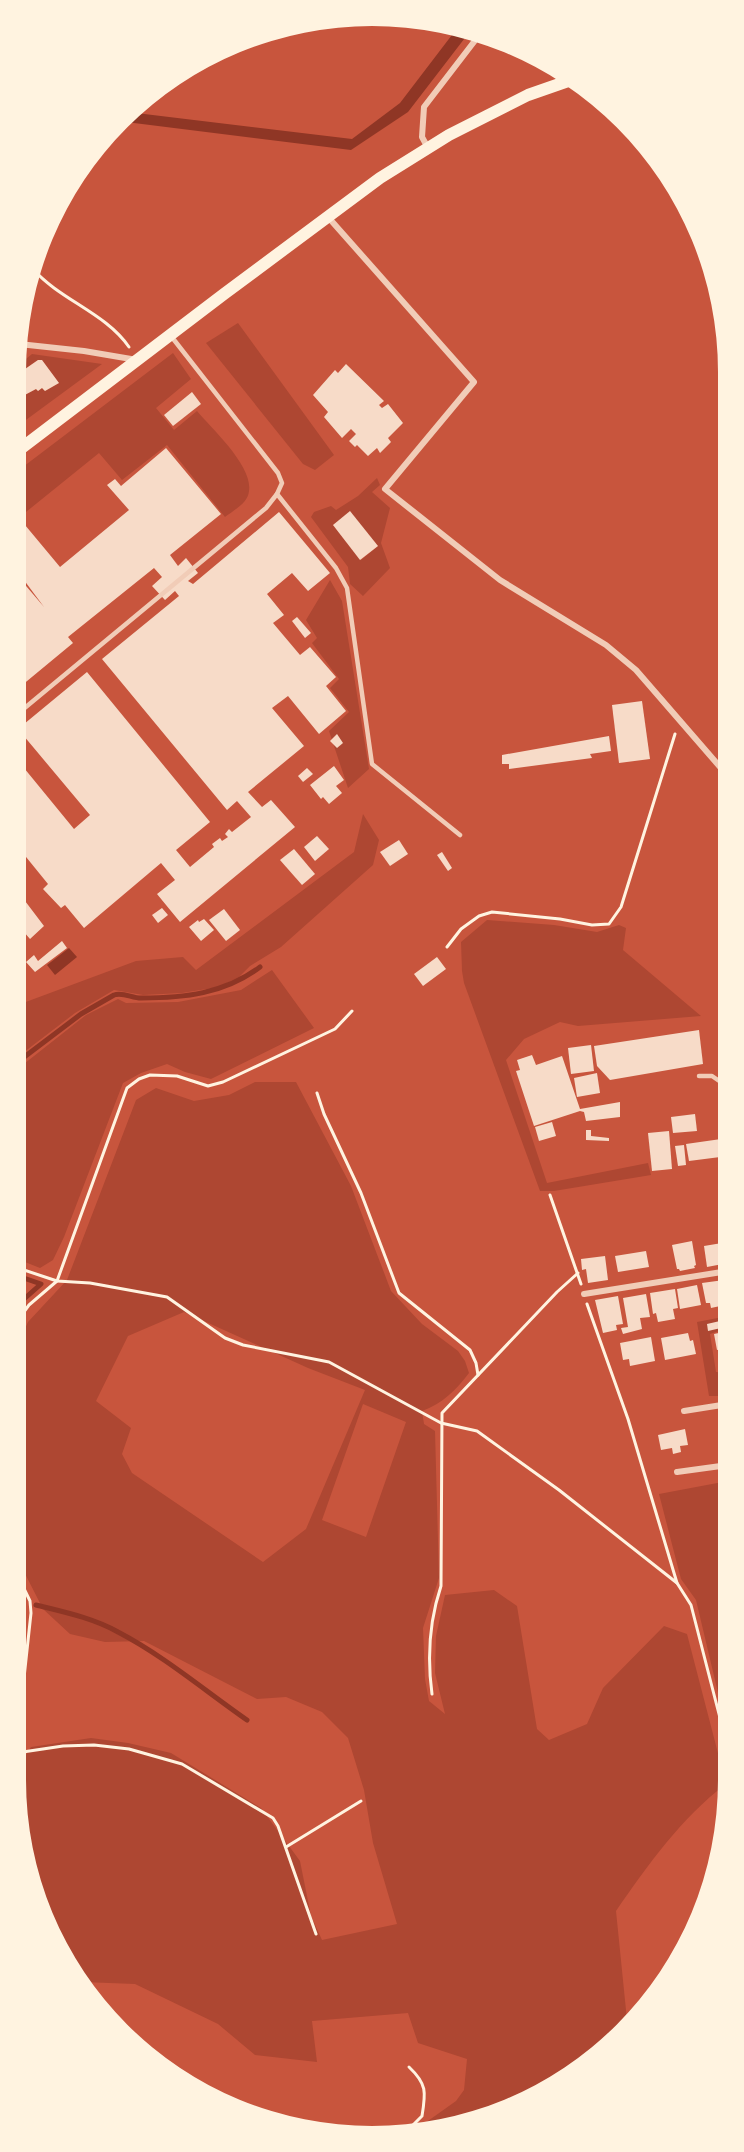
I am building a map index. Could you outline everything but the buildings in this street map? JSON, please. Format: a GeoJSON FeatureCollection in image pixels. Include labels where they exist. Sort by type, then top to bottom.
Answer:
{"type":"FeatureCollection","features":[{"type":"Feature","properties":{"kind":"main road"},"geometry":{"type":"LineString","coordinates":[[26,445],[380,178],[449,135],[528,95],[563,83]]}},
{"type":"Feature","properties":{"kind":"street"},"geometry":{"type":"LineString","coordinates":[[428,148],[422,137],[424,107],[475,41]]}},
{"type":"Feature","properties":{"kind":"street"},"geometry":{"type":"LineString","coordinates":[[328,217],[474,382],[385,489],[500,580],[606,645],[636,670],[718,765]]}},
{"type":"Feature","properties":{"kind":"street"},"geometry":{"type":"LineString","coordinates":[[26,345],[84,351],[139,361]]}},
{"type":"Feature","properties":{"kind":"street"},"geometry":{"type":"LineString","coordinates":[[584,1294],[718,1273]]}},
{"type":"Feature","properties":{"kind":"street"},"geometry":{"type":"LineString","coordinates":[[684,1410],[718,1405]]}},
{"type":"Feature","properties":{"kind":"street"},"geometry":{"type":"LineString","coordinates":[[677,1472],[718,1466]]}},
{"type":"Feature","properties":{"kind":"lane"},"geometry":{"type":"LineString","coordinates":[[26,707],[266,508],[282,483],[278,472],[171,336]]}},
{"type":"Feature","properties":{"kind":"lane"},"geometry":{"type":"LineString","coordinates":[[277,494],[336,568],[347,588],[372,764],[460,836]]}},
{"type":"Feature","properties":{"kind":"lane"},"geometry":{"type":"LineString","coordinates":[[699,1076],[711,1076],[718,1081]]}},
{"type":"Feature","properties":{"kind":"path"},"geometry":{"type":"LineString","coordinates":[[39,276],[120,333],[139,361]]}},
{"type":"Feature","properties":{"kind":"path"},"geometry":{"type":"LineString","coordinates":[[447,947],[461,929],[479,916],[492,912],[560,919],[592,925],[609,924],[621,907],[679,721]]}},
{"type":"Feature","properties":{"kind":"path"},"geometry":{"type":"LineString","coordinates":[[26,1309],[57,1281],[127,1088],[139,1079],[150,1075],[177,1076],[208,1086],[223,1082],[335,1029],[352,1011]]}},
{"type":"Feature","properties":{"kind":"path"},"geometry":{"type":"LineString","coordinates":[[317,1093],[361,1193],[399,1293],[470,1350],[478,1375]]}},
{"type":"Feature","properties":{"kind":"path"},"geometry":{"type":"LineString","coordinates":[[550,1195],[628,1419],[677,1583],[691,1605],[718,1710]]}},
{"type":"Feature","properties":{"kind":"path"},"geometry":{"type":"LineString","coordinates":[[26,1271],[57,1281],[90,1283],[167,1297],[225,1338],[243,1345],[329,1362],[441,1424],[477,1431],[559,1490],[677,1583]]}},
{"type":"Feature","properties":{"kind":"path"},"geometry":{"type":"LineString","coordinates":[[432,1694],[429,1668],[430,1627],[441,1586],[442,1413],[557,1292],[579,1273]]}},
{"type":"Feature","properties":{"kind":"path"},"geometry":{"type":"LineString","coordinates":[[26,1593],[30,1601],[31,1613],[26,1660]]}},
{"type":"Feature","properties":{"kind":"path"},"geometry":{"type":"LineString","coordinates":[[26,1752],[94,1744],[129,1749],[182,1764],[273,1818],[286,1847],[316,1934]]}},
{"type":"Feature","properties":{"kind":"path"},"geometry":{"type":"LineString","coordinates":[[286,1847],[361,1800]]}},
{"type":"Feature","properties":{"kind":"path"},"geometry":{"type":"LineString","coordinates":[[409,2067],[422,2079],[424,2088],[422,2116],[413,2124]]}},
{"type":"Feature","properties":{"kind":"shaded area"},"geometry":{"type":"Polygon","coordinates":[[[452,35],[465,38],[408,112],[351,150],[132,123],[141,114],[352,139],[400,103],[452,35]]]}},
{"type":"Feature","properties":{"kind":"shaded area"},"geometry":{"type":"Polygon","coordinates":[[[238,323],[334,455],[315,470],[303,464],[206,343],[238,323]]]}},
{"type":"Feature","properties":{"kind":"shaded area"},"geometry":{"type":"Polygon","coordinates":[[[173,353],[191,379],[156,408],[174,430],[197,411],[238,459],[249,481],[249,491],[243,503],[225,517],[167,445],[122,480],[99,453],[26,512],[26,465],[173,353]]]}},
{"type":"Feature","properties":{"kind":"shaded area"},"geometry":{"type":"Polygon","coordinates":[[[32,354],[102,364],[26,420],[26,394],[36,389],[38,391],[42,388],[45,391],[59,383],[42,360],[38,360],[26,368],[26,359],[32,354]]]}},
{"type":"Feature","properties":{"kind":"shaded area"},"geometry":{"type":"Polygon","coordinates":[[[377,478],[380,485],[372,492],[390,508],[381,543],[390,568],[363,596],[350,584],[348,567],[311,517],[314,512],[331,506],[336,510],[358,496],[377,478]],[[350,512],[333,525],[361,560],[378,546],[350,512]]]}},
{"type":"Feature","properties":{"kind":"shaded area"},"geometry":{"type":"Polygon","coordinates":[[[330,580],[342,601],[369,769],[348,788],[329,731],[349,712],[330,688],[339,679],[312,643],[317,638],[306,620],[330,580]]]}},
{"type":"Feature","properties":{"kind":"shaded area"},"geometry":{"type":"Polygon","coordinates":[[[363,814],[379,840],[373,865],[281,947],[250,966],[239,977],[219,987],[182,993],[143,995],[114,990],[75,1013],[26,1051],[26,1002],[136,961],[183,957],[196,970],[354,852],[363,814]]]}},
{"type":"Feature","properties":{"kind":"shaded area"},"geometry":{"type":"Polygon","coordinates":[[[487,920],[554,925],[597,932],[619,925],[626,928],[623,950],[701,1016],[578,1026],[560,1022],[524,1039],[506,1060],[547,1183],[648,1163],[651,1175],[554,1191],[540,1191],[464,983],[461,942],[487,920]]]}},
{"type":"Feature","properties":{"kind":"shaded area"},"geometry":{"type":"Polygon","coordinates":[[[69,948],[77,957],[55,975],[47,965],[69,948]]]}},
{"type":"Feature","properties":{"kind":"shaded area"},"geometry":{"type":"Polygon","coordinates":[[[272,970],[314,1028],[211,1079],[167,1064],[141,1073],[123,1083],[53,1260],[40,1268],[26,1262],[26,1062],[86,1015],[118,999],[126,1003],[178,1002],[241,990],[272,970]]]}},
{"type":"Feature","properties":{"kind":"shaded area"},"geometry":{"type":"Polygon","coordinates":[[[255,1082],[296,1082],[351,1186],[391,1291],[422,1324],[458,1351],[465,1361],[469,1373],[459,1385],[448,1396],[422,1411],[424,1424],[435,1431],[439,1578],[423,1628],[425,1679],[429,1701],[445,1714],[435,1673],[436,1636],[445,1595],[494,1590],[517,1606],[537,1729],[549,1740],[587,1724],[603,1688],[664,1626],[687,1634],[718,1753],[718,1790],[680,1827],[616,1911],[626,2015],[600,2041],[565,2068],[525,2091],[462,2115],[426,2122],[456,2101],[464,2090],[467,2059],[418,2043],[408,2013],[312,2021],[317,2062],[255,2055],[218,2024],[135,1984],[91,1982],[61,1933],[37,1870],[26,1803],[26,1755],[31,1747],[91,1738],[128,1743],[171,1753],[261,1808],[300,1861],[311,1916],[322,1940],[397,1924],[373,1843],[364,1790],[348,1738],[322,1712],[286,1697],[257,1699],[144,1641],[105,1642],[70,1634],[43,1609],[26,1576],[26,1326],[67,1280],[136,1100],[156,1088],[194,1101],[229,1095],[255,1082]],[[184,1312],[128,1336],[96,1401],[131,1428],[122,1454],[132,1473],[263,1562],[306,1529],[365,1390],[308,1368],[184,1312]],[[363,1404],[322,1520],[366,1537],[406,1422],[363,1404]]]}},
{"type":"Feature","properties":{"kind":"shaded area"},"geometry":{"type":"Polygon","coordinates":[[[718,1318],[718,1331],[710,1334],[716,1372],[718,1372],[718,1396],[709,1396],[697,1322],[718,1318]]]}},
{"type":"Feature","properties":{"kind":"shaded area"},"geometry":{"type":"Polygon","coordinates":[[[718,1483],[718,1693],[696,1600],[681,1579],[659,1494],[718,1483]]]}},
{"type":"Feature","properties":{"kind":"waterway"},"geometry":{"type":"LineString","coordinates":[[26,1056],[81,1014],[114,995],[157,998],[203,993],[232,983],[260,967]]}},
{"type":"Feature","properties":{"kind":"waterway"},"geometry":{"type":"LineString","coordinates":[[26,1279],[41,1284],[26,1297]]}},
{"type":"Feature","properties":{"kind":"waterway"},"geometry":{"type":"LineString","coordinates":[[36,1605],[88,1619],[135,1641],[168,1662],[247,1720]]}}]}
